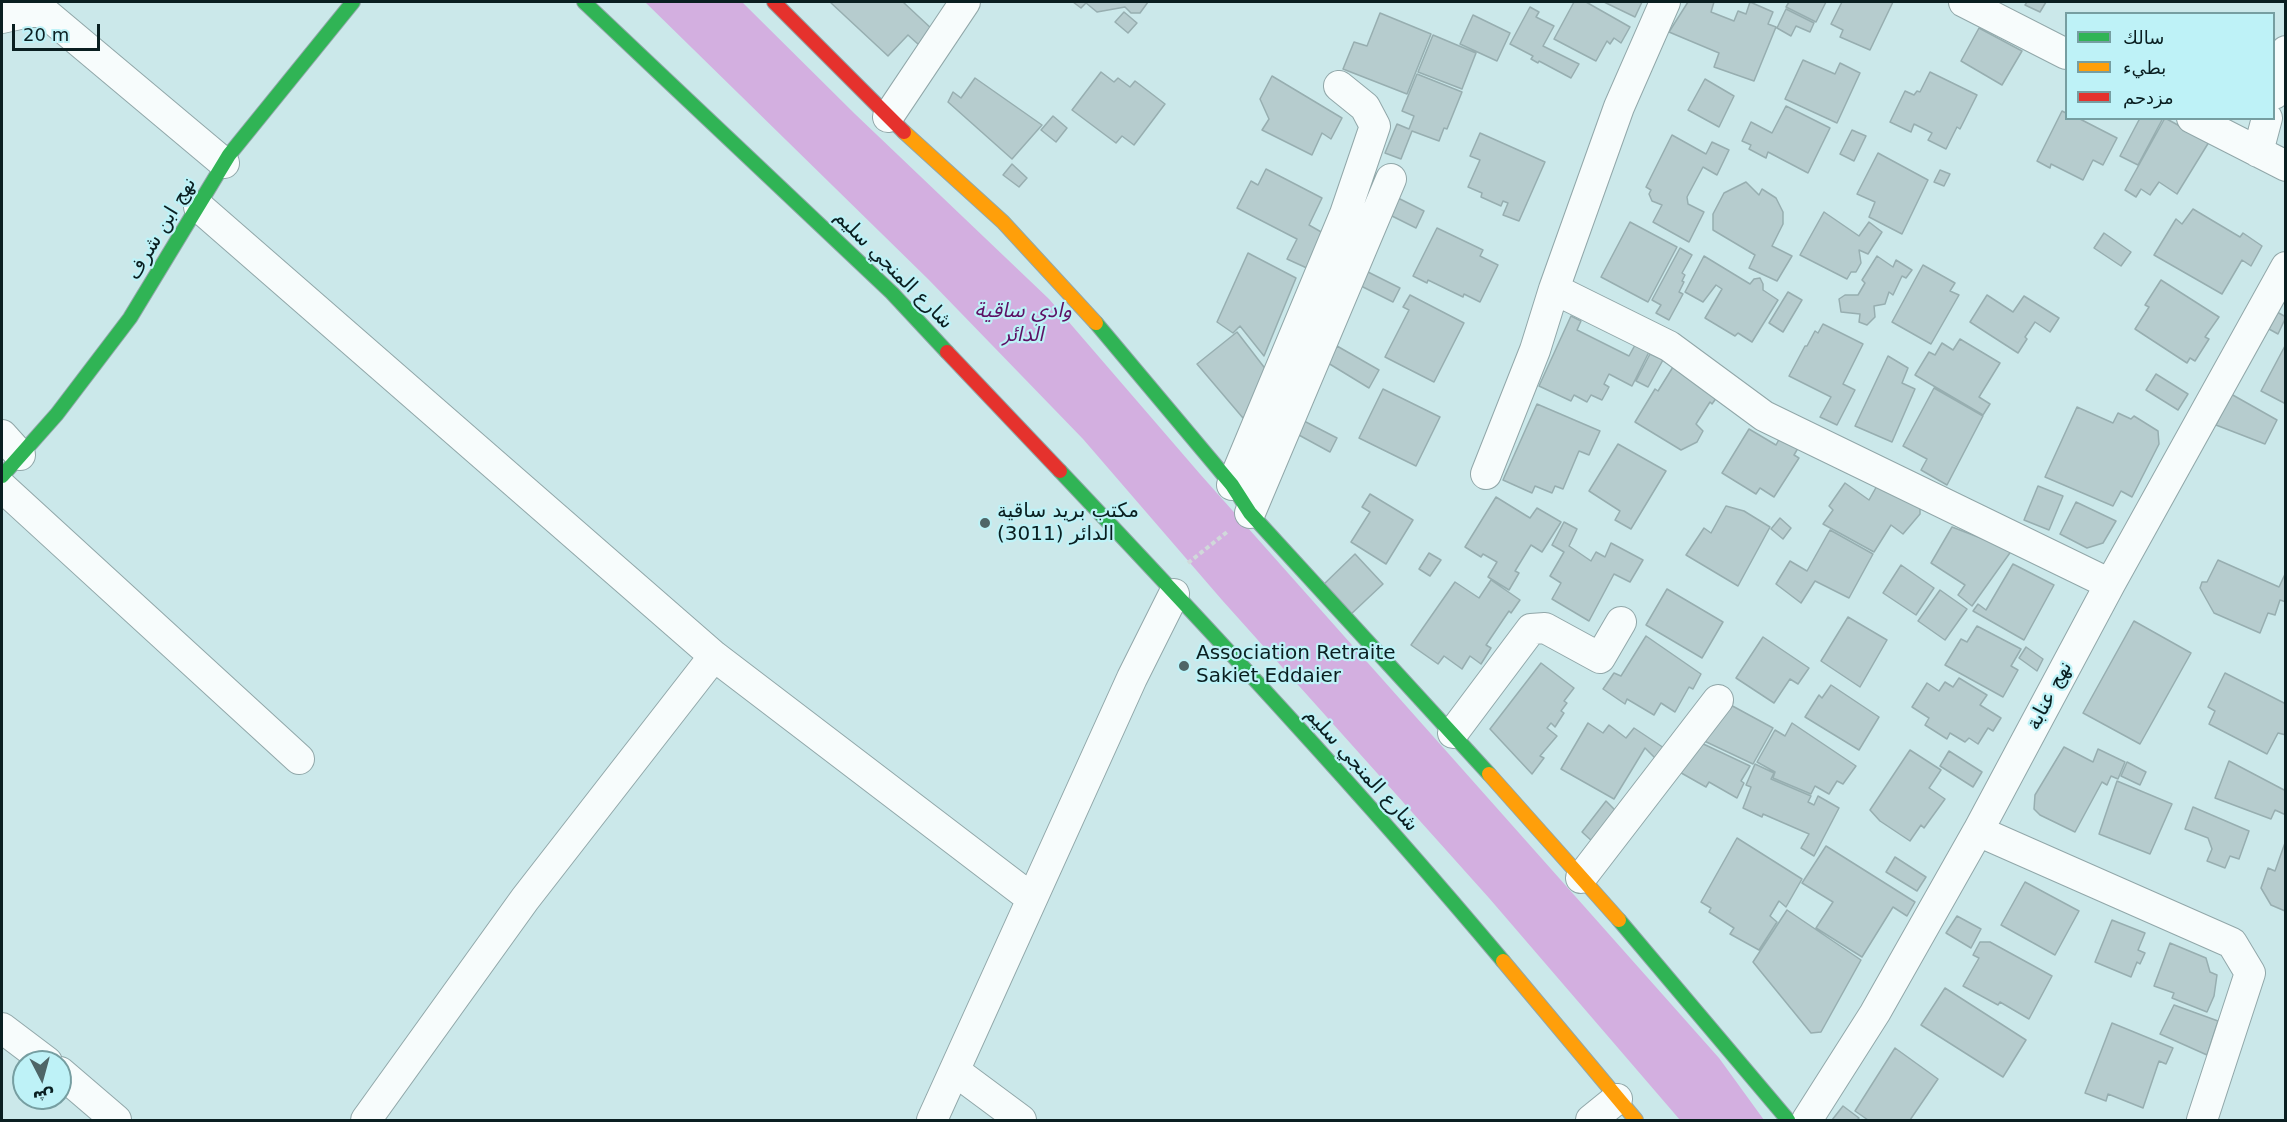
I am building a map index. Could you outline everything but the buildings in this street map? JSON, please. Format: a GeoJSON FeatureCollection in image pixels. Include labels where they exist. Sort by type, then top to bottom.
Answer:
{"type":"FeatureCollection","features":[{"type":"Feature","properties":{"kind":"main road","name":"نهج ابن شرف"},"geometry":{"type":"LineString","coordinates":[[8,455],[57,414],[130,318],[200,207],[224,162],[353,2]]}},
{"type":"Feature","properties":{"kind":"main road","name":"شارع المنجي سليم"},"geometry":{"type":"LineString","coordinates":[[584,2],[892,293],[1174,594],[1435,880],[1627,1110]]}},
{"type":"Feature","properties":{"kind":"main road"},"geometry":{"type":"LineString","coordinates":[[774,2],[888,117],[1003,222],[1076,299],[1232,485],[1242,520],[1453,733],[1719,1035],[1788,1120]]}},
{"type":"Feature","properties":{"kind":"street"},"geometry":{"type":"LineString","coordinates":[[888,117],[965,2]]}},
{"type":"Feature","properties":{"kind":"street"},"geometry":{"type":"LineString","coordinates":[[1486,474],[1535,350],[1554,289],[1619,107],[1665,2]]}},
{"type":"Feature","properties":{"kind":"street"},"geometry":{"type":"LineString","coordinates":[[1972,4],[2065,53]]}},
{"type":"Feature","properties":{"kind":"street"},"geometry":{"type":"LineString","coordinates":[[2,18],[29,12],[44,12],[224,162]]}},
{"type":"Feature","properties":{"kind":"street"},"geometry":{"type":"LineString","coordinates":[[2275,90],[2286,51]]}},
{"type":"Feature","properties":{"kind":"street"},"geometry":{"type":"LineString","coordinates":[[1232,485],[1345,214],[1375,126],[1365,107],[1339,86]]}},
{"type":"Feature","properties":{"kind":"street"},"geometry":{"type":"LineString","coordinates":[[2196,120],[2286,166]]}},
{"type":"Feature","properties":{"kind":"street"},"geometry":{"type":"LineString","coordinates":[[2258,152],[2266,120]]}},
{"type":"Feature","properties":{"kind":"street"},"geometry":{"type":"LineString","coordinates":[[1242,520],[1391,179]]}},
{"type":"Feature","properties":{"kind":"street"},"geometry":{"type":"LineString","coordinates":[[200,207],[714,656],[1030,898]]}},
{"type":"Feature","properties":{"kind":"street","name":"نهج عنابة"},"geometry":{"type":"LineString","coordinates":[[1807,1120],[1875,1013],[1978,831],[2110,584],[2286,267]]}},
{"type":"Feature","properties":{"kind":"street"},"geometry":{"type":"LineString","coordinates":[[1554,289],[1668,346],[1764,416],[2110,584]]}},
{"type":"Feature","properties":{"kind":"street"},"geometry":{"type":"LineString","coordinates":[[2,487],[299,759]]}},
{"type":"Feature","properties":{"kind":"street"},"geometry":{"type":"LineString","coordinates":[[932,1120],[1030,898],[1132,678],[1174,594]]}},
{"type":"Feature","properties":{"kind":"street"},"geometry":{"type":"LineString","coordinates":[[1453,733],[1531,628],[1545,628],[1600,658],[1621,622]]}},
{"type":"Feature","properties":{"kind":"street"},"geometry":{"type":"LineString","coordinates":[[366,1120],[525,899],[714,656]]}},
{"type":"Feature","properties":{"kind":"street"},"geometry":{"type":"LineString","coordinates":[[1581,878],[1718,700]]}},
{"type":"Feature","properties":{"kind":"street"},"geometry":{"type":"LineString","coordinates":[[1978,831],[2232,943],[2250,973],[2202,1120]]}},
{"type":"Feature","properties":{"kind":"street"},"geometry":{"type":"LineString","coordinates":[[2,1028],[31,1050]]}},
{"type":"Feature","properties":{"kind":"street"},"geometry":{"type":"LineString","coordinates":[[955,1071],[1021,1120]]}},
{"type":"Feature","properties":{"kind":"street"},"geometry":{"type":"LineString","coordinates":[[72,1082],[116,1120]]}},
{"type":"Feature","properties":{"kind":"street"},"geometry":{"type":"LineString","coordinates":[[1591,1120],[1627,1110]]}},
{"type":"Feature","properties":{"kind":"path"},"geometry":{"type":"LineString","coordinates":[[1188,563],[1242,520]]}},
{"type":"Feature","properties":{"kind":"water","name":"وادي ساقية الدائر"},"geometry":{"type":"Polygon","coordinates":[[[645,2],[742,2],[855,114],[1049,299],[1200,474],[1719,1058],[1764,1120],[1680,1120],[1489,898],[1222,600],[1083,439],[928,279],[645,2]]]}},
{"type":"Feature","properties":{"kind":"traffic: fast"},"geometry":{"type":"LineString","coordinates":[[2,476],[57,414],[130,318],[229,155],[353,2]]}},
{"type":"Feature","properties":{"kind":"traffic: fast"},"geometry":{"type":"LineString","coordinates":[[584,2],[892,293],[947,352]]}},
{"type":"Feature","properties":{"kind":"traffic: fast"},"geometry":{"type":"LineString","coordinates":[[1096,323],[1232,485],[1250,513],[1489,774]]}},
{"type":"Feature","properties":{"kind":"traffic: fast"},"geometry":{"type":"LineString","coordinates":[[1060,471],[1285,713],[1396,836],[1503,961]]}},
{"type":"Feature","properties":{"kind":"traffic: fast"},"geometry":{"type":"LineString","coordinates":[[1619,920],[1788,1120]]}},
{"type":"Feature","properties":{"kind":"traffic: slow"},"geometry":{"type":"LineString","coordinates":[[904,132],[1003,222],[1096,323]]}},
{"type":"Feature","properties":{"kind":"traffic: slow"},"geometry":{"type":"LineString","coordinates":[[1489,774],[1619,920]]}},
{"type":"Feature","properties":{"kind":"traffic: slow"},"geometry":{"type":"LineString","coordinates":[[1503,961],[1636,1120]]}},
{"type":"Feature","properties":{"kind":"traffic: jam"},"geometry":{"type":"LineString","coordinates":[[774,2],[904,132]]}},
{"type":"Feature","properties":{"kind":"traffic: jam"},"geometry":{"type":"LineString","coordinates":[[947,352],[1060,471]]}},
{"type":"Feature","properties":{"kind":"place","name":"مكتب بريد ساقية الدائر (3011)"},"geometry":{"type":"Point","coordinates":[985,523]}},
{"type":"Feature","properties":{"kind":"place","name":"Association Retraite Sakiet Eddaier"},"geometry":{"type":"Point","coordinates":[1184,666]}}]}
